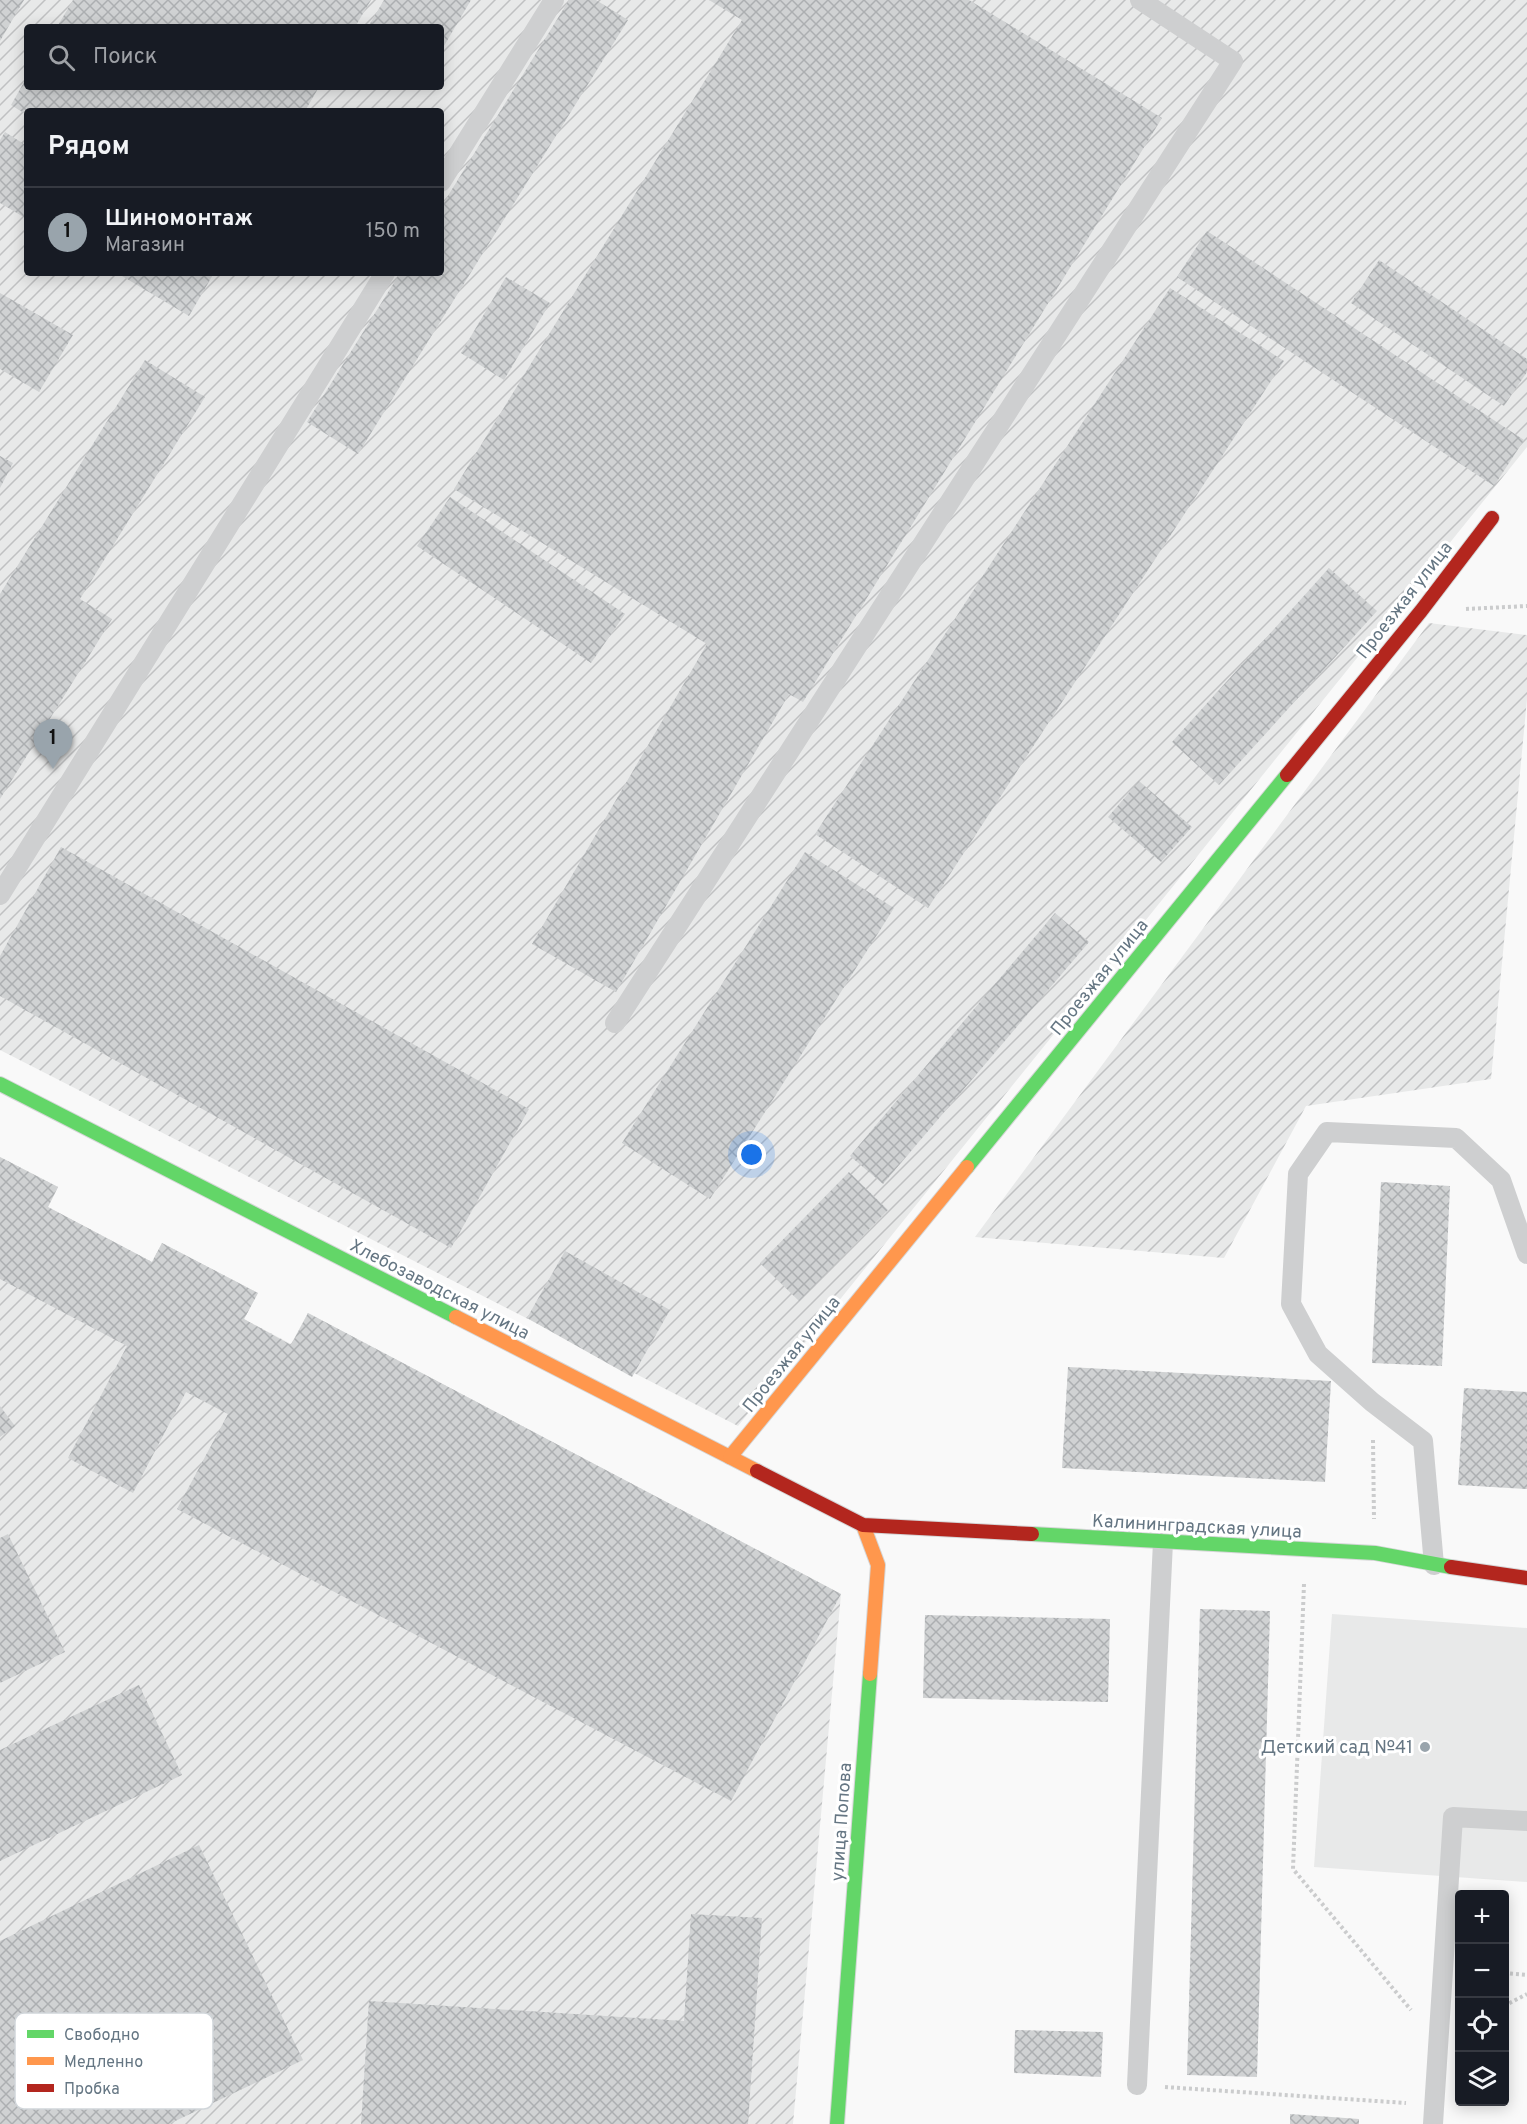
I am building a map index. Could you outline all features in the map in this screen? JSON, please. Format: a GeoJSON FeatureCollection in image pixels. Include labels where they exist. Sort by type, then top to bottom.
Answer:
{"type":"FeatureCollection","features":[{"type":"Feature","properties":{"kind":"street","name":"Проезжая улица"},"geometry":{"type":"LineString","coordinates":[[730,1457],[1421,611],[1491,518]]}},
{"type":"Feature","properties":{"kind":"street","name":"Хлебозаводская улица"},"geometry":{"type":"LineString","coordinates":[[0,1084],[863,1525]]}},
{"type":"Feature","properties":{"kind":"street","name":"Калининградская улица"},"geometry":{"type":"LineString","coordinates":[[863,1525],[1375,1553],[1434,1565],[1527,1578]]}},
{"type":"Feature","properties":{"kind":"street","name":"улица Попова"},"geometry":{"type":"LineString","coordinates":[[837,2124],[878,1565],[863,1525]]}},
{"type":"Feature","properties":{"kind":"lane"},"geometry":{"type":"LineString","coordinates":[[444,177],[554,0]]}},
{"type":"Feature","properties":{"kind":"lane"},"geometry":{"type":"LineString","coordinates":[[615,1023],[1233,60],[1140,0]]}},
{"type":"Feature","properties":{"kind":"lane"},"geometry":{"type":"LineString","coordinates":[[0,896],[383,276]]}},
{"type":"Feature","properties":{"kind":"lane"},"geometry":{"type":"LineString","coordinates":[[1434,1565],[1423,1441],[1372,1402],[1318,1354],[1291,1304],[1298,1174],[1327,1132],[1456,1138],[1501,1180],[1527,1254]]}},
{"type":"Feature","properties":{"kind":"lane"},"geometry":{"type":"LineString","coordinates":[[1137,2085],[1163,1542]]}},
{"type":"Feature","properties":{"kind":"lane"},"geometry":{"type":"LineString","coordinates":[[1434,2114],[1453,1816],[1527,1821]]}},
{"type":"Feature","properties":{"kind":"path"},"geometry":{"type":"LineString","coordinates":[[1421,611],[1527,606]]}},
{"type":"Feature","properties":{"kind":"path"},"geometry":{"type":"LineString","coordinates":[[1372,1402],[1375,1553]]}},
{"type":"Feature","properties":{"kind":"path"},"geometry":{"type":"LineString","coordinates":[[1305,1549],[1293,1869],[1438,2043]]}},
{"type":"Feature","properties":{"kind":"path"},"geometry":{"type":"LineString","coordinates":[[1509,1973],[1527,1975]]}},
{"type":"Feature","properties":{"kind":"path"},"geometry":{"type":"LineString","coordinates":[[1509,2003],[1527,1994]]}},
{"type":"Feature","properties":{"kind":"path"},"geometry":{"type":"LineString","coordinates":[[1137,2085],[1434,2114]]}},
{"type":"Feature","properties":{"kind":"shaded area"},"geometry":{"type":"Polygon","coordinates":[[[0,0],[1527,0],[1527,447],[738,1426],[0,1050],[0,0]]]}},
{"type":"Feature","properties":{"kind":"shaded area"},"geometry":{"type":"Polygon","coordinates":[[[1429,623],[1527,635],[1527,699],[1491,1079],[1306,1106],[1224,1258],[975,1237],[1429,623]]]}},
{"type":"Feature","properties":{"kind":"shaded area"},"geometry":{"type":"Polygon","coordinates":[[[0,1157],[58,1187],[48,1207],[152,1262],[162,1243],[258,1293],[244,1319],[291,1344],[308,1313],[841,1594],[793,2124],[0,2124],[0,1157]]]}},
{"type":"Feature","properties":{"kind":"shaded area","name":"Детский сад №41"},"geometry":{"type":"Polygon","coordinates":[[[1332,1614],[1527,1628],[1527,1882],[1314,1867],[1332,1614]]]}},
{"type":"Feature","properties":{"kind":"building"},"geometry":{"type":"Polygon","coordinates":[[[0,0],[24,0],[0,41],[0,0]]]}},
{"type":"Feature","properties":{"kind":"building"},"geometry":{"type":"Polygon","coordinates":[[[73,0],[371,0],[357,24],[59,24],[73,0]]]}},
{"type":"Feature","properties":{"kind":"building"},"geometry":{"type":"Polygon","coordinates":[[[384,0],[471,0],[444,46],[444,24],[370,24],[384,0]]]}},
{"type":"Feature","properties":{"kind":"building"},"geometry":{"type":"Polygon","coordinates":[[[569,0],[596,0],[628,20],[358,454],[307,422],[398,276],[444,276],[444,202],[569,0]]]}},
{"type":"Feature","properties":{"kind":"building"},"geometry":{"type":"Polygon","coordinates":[[[709,0],[969,0],[1162,118],[803,702],[789,694],[616,992],[532,944],[707,644],[454,489],[742,20],[709,0]]]}},
{"type":"Feature","properties":{"kind":"building"},"geometry":{"type":"Polygon","coordinates":[[[24,82],[24,90],[317,90],[307,108],[24,108],[24,113],[11,105],[24,82]]]}},
{"type":"Feature","properties":{"kind":"building"},"geometry":{"type":"Polygon","coordinates":[[[5,132],[24,144],[24,217],[0,203],[0,140],[5,132]]]}},
{"type":"Feature","properties":{"kind":"building"},"geometry":{"type":"Polygon","coordinates":[[[1207,231],[1524,440],[1494,486],[1177,277],[1207,231]]]}},
{"type":"Feature","properties":{"kind":"building"},"geometry":{"type":"Polygon","coordinates":[[[1379,260],[1527,359],[1527,372],[1504,406],[1351,303],[1379,260]]]}},
{"type":"Feature","properties":{"kind":"building"},"geometry":{"type":"Polygon","coordinates":[[[122,276],[212,276],[189,316],[122,276]]]}},
{"type":"Feature","properties":{"kind":"building"},"geometry":{"type":"Polygon","coordinates":[[[506,277],[550,303],[504,380],[461,353],[506,277]]]}},
{"type":"Feature","properties":{"kind":"building"},"geometry":{"type":"Polygon","coordinates":[[[1170,288],[1284,361],[928,908],[815,834],[1170,288]]]}},
{"type":"Feature","properties":{"kind":"building"},"geometry":{"type":"Polygon","coordinates":[[[0,293],[73,335],[39,392],[0,369],[0,293]]]}},
{"type":"Feature","properties":{"kind":"building"},"geometry":{"type":"Polygon","coordinates":[[[145,360],[205,397],[80,599],[112,619],[0,799],[0,594],[145,360]]]}},
{"type":"Feature","properties":{"kind":"building"},"geometry":{"type":"Polygon","coordinates":[[[0,456],[13,463],[0,488],[0,456]]]}},
{"type":"Feature","properties":{"kind":"building"},"geometry":{"type":"Polygon","coordinates":[[[450,497],[625,614],[591,663],[417,546],[450,497]]]}},
{"type":"Feature","properties":{"kind":"building"},"geometry":{"type":"Polygon","coordinates":[[[1329,568],[1377,611],[1219,785],[1172,742],[1329,568]]]}},
{"type":"Feature","properties":{"kind":"building"},"geometry":{"type":"Polygon","coordinates":[[[1139,781],[1192,827],[1161,862],[1108,817],[1139,781]]]}},
{"type":"Feature","properties":{"kind":"building"},"geometry":{"type":"Polygon","coordinates":[[[61,847],[529,1109],[451,1248],[0,996],[0,956],[61,847]]]}},
{"type":"Feature","properties":{"kind":"building"},"geometry":{"type":"Polygon","coordinates":[[[805,852],[894,908],[710,1199],[622,1143],[805,852]]]}},
{"type":"Feature","properties":{"kind":"building"},"geometry":{"type":"Polygon","coordinates":[[[1055,913],[1089,942],[883,1184],[850,1156],[1055,913]]]}},
{"type":"Feature","properties":{"kind":"building"},"geometry":{"type":"Polygon","coordinates":[[[0,1157],[58,1187],[48,1207],[152,1262],[162,1243],[258,1293],[244,1319],[291,1345],[308,1313],[841,1594],[731,1801],[177,1509],[228,1414],[186,1392],[133,1493],[68,1458],[127,1346],[0,1279],[0,1157]]]}},
{"type":"Feature","properties":{"kind":"building"},"geometry":{"type":"Polygon","coordinates":[[[849,1172],[888,1210],[799,1301],[760,1263],[849,1172]]]}},
{"type":"Feature","properties":{"kind":"building"},"geometry":{"type":"Polygon","coordinates":[[[1381,1182],[1450,1186],[1442,1366],[1372,1363],[1381,1182]]]}},
{"type":"Feature","properties":{"kind":"building"},"geometry":{"type":"Polygon","coordinates":[[[565,1251],[670,1310],[632,1377],[527,1318],[565,1251]]]}},
{"type":"Feature","properties":{"kind":"building"},"geometry":{"type":"Polygon","coordinates":[[[1068,1367],[1331,1381],[1325,1482],[1062,1468],[1068,1367]]]}},
{"type":"Feature","properties":{"kind":"building"},"geometry":{"type":"Polygon","coordinates":[[[1464,1388],[1527,1392],[1527,1489],[1458,1485],[1464,1388]]]}},
{"type":"Feature","properties":{"kind":"building"},"geometry":{"type":"Polygon","coordinates":[[[0,1406],[15,1426],[0,1437],[0,1406]]]}},
{"type":"Feature","properties":{"kind":"building"},"geometry":{"type":"Polygon","coordinates":[[[8,1534],[65,1652],[0,1683],[0,1538],[8,1534]]]}},
{"type":"Feature","properties":{"kind":"building"},"geometry":{"type":"Polygon","coordinates":[[[1200,1609],[1270,1611],[1257,2077],[1187,2075],[1200,1609]]]}},
{"type":"Feature","properties":{"kind":"building"},"geometry":{"type":"Polygon","coordinates":[[[925,1615],[1110,1619],[1108,1702],[923,1698],[925,1615]]]}},
{"type":"Feature","properties":{"kind":"building"},"geometry":{"type":"Polygon","coordinates":[[[139,1685],[182,1775],[0,1861],[0,1750],[139,1685]]]}},
{"type":"Feature","properties":{"kind":"building"},"geometry":{"type":"Polygon","coordinates":[[[199,1845],[303,2060],[213,2103],[213,2013],[15,2013],[15,2109],[200,2109],[169,2124],[0,2124],[0,1941],[199,1845]]]}},
{"type":"Feature","properties":{"kind":"building"},"geometry":{"type":"Polygon","coordinates":[[[691,1914],[762,1918],[748,2124],[361,2124],[369,2001],[684,2021],[691,1914]]]}},
{"type":"Feature","properties":{"kind":"building"},"geometry":{"type":"Polygon","coordinates":[[[1015,2030],[1103,2032],[1101,2077],[1014,2073],[1015,2030]]]}},
{"type":"Feature","properties":{"kind":"building"},"geometry":{"type":"Polygon","coordinates":[[[1290,2114],[1359,2119],[1359,2124],[1290,2124],[1290,2114]]]}},
{"type":"Feature","properties":{"kind":"traffic: fast"},"geometry":{"type":"LineString","coordinates":[[967,1167],[1287,775]]}},
{"type":"Feature","properties":{"kind":"traffic: fast"},"geometry":{"type":"LineString","coordinates":[[0,1084],[456,1317]]}},
{"type":"Feature","properties":{"kind":"traffic: fast"},"geometry":{"type":"LineString","coordinates":[[1032,1534],[1375,1553],[1451,1567]]}},
{"type":"Feature","properties":{"kind":"traffic: fast"},"geometry":{"type":"LineString","coordinates":[[837,2124],[870,1674]]}},
{"type":"Feature","properties":{"kind":"traffic: slow"},"geometry":{"type":"LineString","coordinates":[[730,1457],[967,1167]]}},
{"type":"Feature","properties":{"kind":"traffic: slow"},"geometry":{"type":"LineString","coordinates":[[456,1317],[757,1471]]}},
{"type":"Feature","properties":{"kind":"traffic: slow"},"geometry":{"type":"LineString","coordinates":[[863,1525],[878,1565],[870,1674]]}},
{"type":"Feature","properties":{"kind":"traffic: jam"},"geometry":{"type":"LineString","coordinates":[[1287,775],[1421,611],[1492,518]]}},
{"type":"Feature","properties":{"kind":"traffic: jam"},"geometry":{"type":"LineString","coordinates":[[757,1471],[863,1525],[1032,1534]]}},
{"type":"Feature","properties":{"kind":"traffic: jam"},"geometry":{"type":"LineString","coordinates":[[1451,1567],[1527,1578]]}},
{"type":"Feature","properties":{"kind":"place","name":"Шиномонтаж"},"geometry":{"type":"Point","coordinates":[53,769]}},
{"type":"Feature","properties":{"kind":"place","name":"Детский сад №41"},"geometry":{"type":"Point","coordinates":[1425,1747]}}]}
